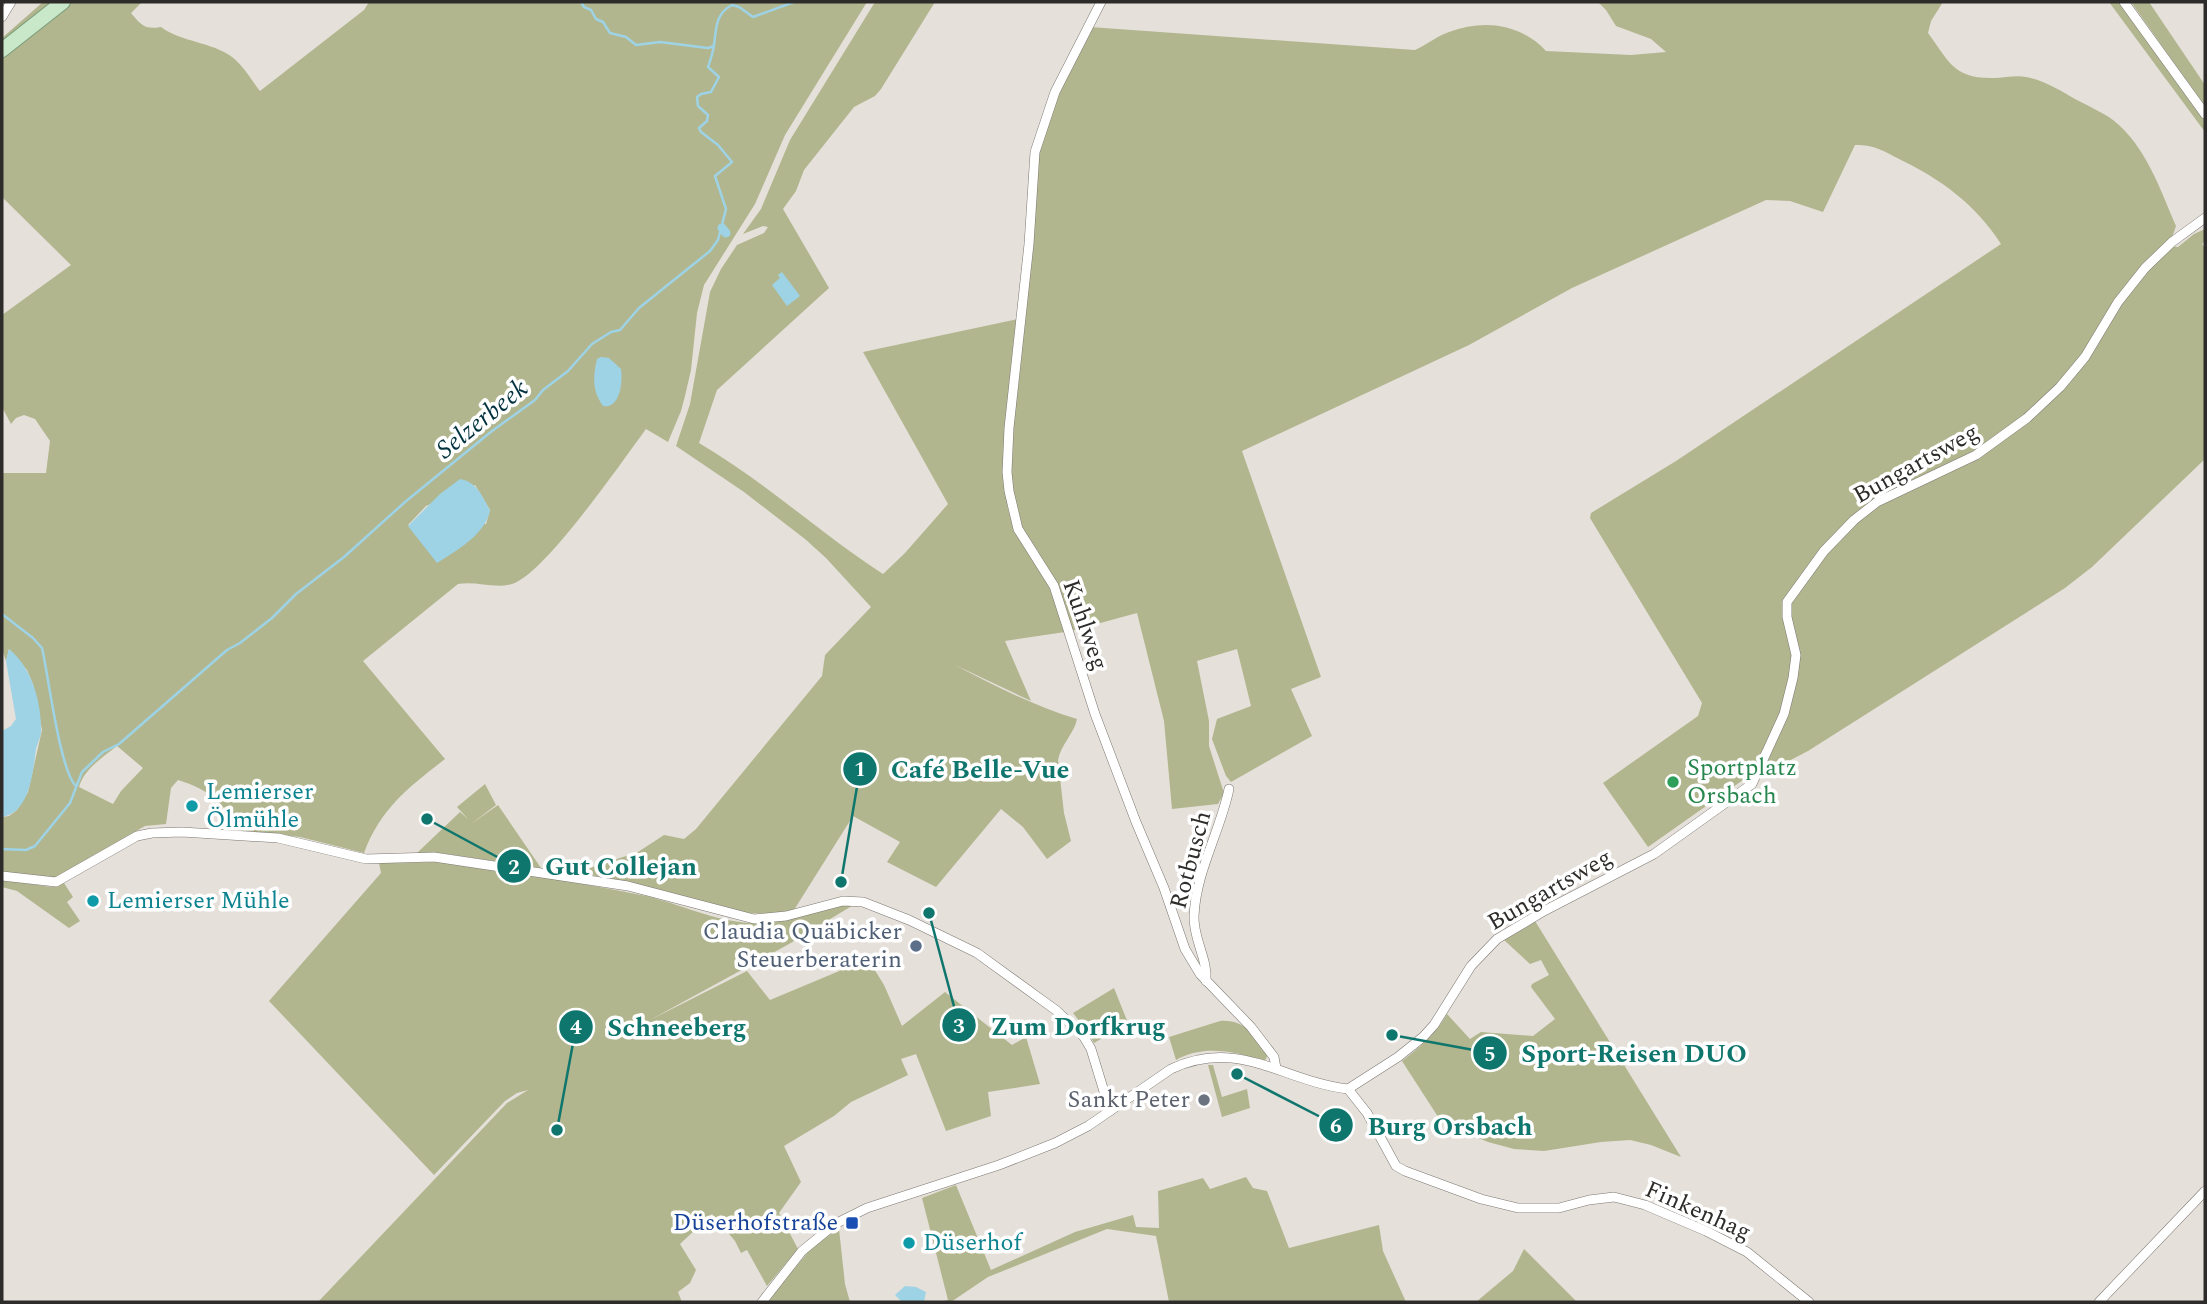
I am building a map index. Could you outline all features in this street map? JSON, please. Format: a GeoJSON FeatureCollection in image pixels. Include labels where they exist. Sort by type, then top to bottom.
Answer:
{"type":"FeatureCollection","features":[{"type":"Feature","properties":{"kind":"main road"},"geometry":{"type":"LineString","coordinates":[[2,50],[63,2]]}},
{"type":"Feature","properties":{"kind":"street"},"geometry":{"type":"LineString","coordinates":[[2,17],[11,2]]}},
{"type":"Feature","properties":{"kind":"street","name":"Kuhlweg"},"geometry":{"type":"LineString","coordinates":[[1101,2],[1055,92],[1035,152],[1028,253],[1013,372],[1008,482],[1018,529],[1054,586],[1085,684],[1185,949],[1193,966],[1251,1027],[1274,1057],[1276,1068]]}},
{"type":"Feature","properties":{"kind":"street"},"geometry":{"type":"LineString","coordinates":[[2124,2],[2205,114]]}},
{"type":"Feature","properties":{"kind":"street","name":"Bungartsweg"},"geometry":{"type":"LineString","coordinates":[[1348,1089],[1398,1057],[1428,1031],[1446,1008],[1471,965],[1497,939],[1544,911],[1654,854],[1752,784],[1784,713],[1793,678],[1796,655],[1787,617],[1787,603],[1824,551],[1854,520],[1877,502],[1976,455],[2026,418],[2060,387],[2085,357],[2118,302],[2145,268],[2172,242],[2205,218]]}},
{"type":"Feature","properties":{"kind":"street","name":"Rotbusch"},"geometry":{"type":"LineString","coordinates":[[1206,981],[1207,970],[1196,939],[1195,903],[1212,838],[1229,789]]}},
{"type":"Feature","properties":{"kind":"street"},"geometry":{"type":"LineString","coordinates":[[2,876],[56,882],[137,836],[181,832],[278,838],[366,859],[434,857],[628,886],[754,919],[786,916],[843,901],[863,902],[909,919],[977,953],[1057,1011],[1084,1037],[1091,1049],[1110,1111]]}},
{"type":"Feature","properties":{"kind":"street"},"geometry":{"type":"LineString","coordinates":[[762,1302],[802,1251],[835,1224],[867,1208],[999,1165],[1055,1143],[1110,1111],[1171,1069],[1199,1058],[1230,1058],[1276,1068],[1314,1084],[1348,1089]]}},
{"type":"Feature","properties":{"kind":"street","name":"Finkenhag"},"geometry":{"type":"LineString","coordinates":[[1348,1089],[1367,1113],[1396,1167],[1468,1195],[1518,1208],[1559,1208],[1614,1197],[1646,1205],[1747,1252],[1809,1302]]}},
{"type":"Feature","properties":{"kind":"street"},"geometry":{"type":"LineString","coordinates":[[2099,1302],[2205,1191]]}},
{"type":"Feature","properties":{"kind":"green space"},"geometry":{"type":"Polygon","coordinates":[[[43,2],[140,2],[131,13],[141,23],[151,28],[161,27],[224,52],[240,64],[260,91],[364,10],[369,2],[867,2],[785,135],[755,204],[704,285],[697,313],[691,370],[681,411],[668,442],[646,429],[582,515],[526,576],[506,585],[458,584],[363,661],[445,759],[408,789],[387,811],[364,853],[300,837],[232,830],[221,804],[205,792],[178,780],[171,788],[166,824],[145,826],[54,878],[2,872],[2,817],[17,810],[28,792],[42,730],[33,684],[27,670],[9,649],[6,661],[2,649],[2,473],[46,473],[50,441],[35,419],[24,415],[11,424],[2,407],[2,315],[71,265],[2,197],[2,38],[43,2]],[[475,485],[426,506],[408,525],[486,524],[490,510],[475,485]],[[117,746],[90,769],[79,787],[113,804],[121,791],[143,768],[117,746]]]}},
{"type":"Feature","properties":{"kind":"green space"},"geometry":{"type":"Polygon","coordinates":[[[875,2],[935,2],[881,89],[875,96],[854,107],[804,170],[796,191],[783,209],[829,288],[717,390],[699,443],[883,574],[948,504],[863,352],[1018,319],[1004,477],[1008,509],[1013,525],[1053,593],[1065,632],[1005,641],[1031,701],[955,665],[1030,702],[1077,719],[1058,760],[1064,813],[1071,841],[1047,859],[1023,827],[1001,809],[936,887],[887,862],[900,842],[853,816],[794,910],[770,914],[733,912],[578,872],[638,852],[664,835],[684,839],[696,829],[822,676],[825,655],[871,607],[805,539],[744,492],[676,446],[690,404],[710,292],[737,245],[764,233],[768,227],[763,226],[743,234],[761,209],[790,140],[875,2]]]}},
{"type":"Feature","properties":{"kind":"green space"},"geometry":{"type":"Polygon","coordinates":[[[1598,2],[1943,2],[1931,21],[1928,33],[1947,60],[1961,72],[1980,78],[2032,78],[2058,89],[2113,120],[2135,142],[2158,183],[2176,226],[2169,246],[2178,247],[2205,229],[2205,241],[2202,244],[2205,248],[2205,459],[2092,567],[2065,588],[1808,751],[1743,780],[1648,847],[1603,783],[1698,716],[1702,703],[1590,518],[1591,513],[1676,461],[2001,244],[1981,217],[1944,185],[1884,151],[1855,145],[1823,212],[1790,201],[1766,200],[1572,288],[1469,345],[1242,451],[1321,677],[1291,689],[1312,736],[1231,782],[1226,776],[1212,739],[1217,719],[1251,706],[1237,649],[1197,661],[1209,721],[1209,746],[1224,793],[1218,804],[1172,809],[1164,721],[1137,613],[1071,631],[1038,556],[1038,550],[1033,549],[1018,526],[1009,473],[1023,319],[1032,258],[1038,152],[1057,95],[1090,27],[1415,50],[1449,32],[1488,25],[1525,34],[1546,51],[1631,55],[1666,52],[1651,39],[1616,26],[1598,2]]]}},
{"type":"Feature","properties":{"kind":"green space"},"geometry":{"type":"Polygon","coordinates":[[[2109,2],[2122,2],[2205,120],[2205,132],[2109,2]]]}},
{"type":"Feature","properties":{"kind":"green space"},"geometry":{"type":"Polygon","coordinates":[[[2131,2],[2149,2],[2205,85],[2205,107],[2131,2]]]}},
{"type":"Feature","properties":{"kind":"green space"},"geometry":{"type":"Polygon","coordinates":[[[485,784],[496,805],[471,824],[498,805],[541,868],[440,853],[417,853],[460,812],[468,819],[457,807],[485,784]]]}},
{"type":"Feature","properties":{"kind":"green space"},"geometry":{"type":"Polygon","coordinates":[[[439,862],[646,896],[737,922],[764,923],[855,904],[789,944],[650,1020],[747,971],[770,1000],[868,959],[884,985],[902,1026],[945,992],[1012,1045],[1026,1037],[1040,1084],[988,1092],[991,1116],[946,1131],[916,1054],[901,1059],[908,1075],[851,1102],[834,1116],[784,1146],[801,1182],[779,1213],[798,1249],[767,1286],[747,1250],[741,1253],[735,1241],[712,1214],[680,1244],[696,1270],[690,1283],[678,1292],[682,1302],[318,1302],[507,1103],[528,1090],[505,1101],[434,1175],[269,1001],[381,873],[379,863],[439,862]]]}},
{"type":"Feature","properties":{"kind":"green space"},"geometry":{"type":"Polygon","coordinates":[[[2,880],[52,887],[64,883],[73,897],[67,902],[80,921],[69,928],[17,891],[2,887],[2,880]]]}},
{"type":"Feature","properties":{"kind":"green space"},"geometry":{"type":"Polygon","coordinates":[[[1535,921],[1681,1157],[1630,1140],[1544,1151],[1514,1149],[1488,1142],[1442,1123],[1402,1061],[1433,1034],[1447,1014],[1470,1039],[1481,1032],[1533,1036],[1555,1019],[1531,987],[1549,975],[1541,960],[1530,964],[1503,939],[1535,921]]]}},
{"type":"Feature","properties":{"kind":"green space"},"geometry":{"type":"Polygon","coordinates":[[[1114,988],[1128,1023],[1094,1043],[1073,1013],[1114,988]]]}},
{"type":"Feature","properties":{"kind":"green space"},"geometry":{"type":"Polygon","coordinates":[[[1220,1021],[1236,1023],[1248,1030],[1268,1054],[1265,1061],[1220,1051],[1198,1052],[1176,1060],[1169,1037],[1220,1021]]]}},
{"type":"Feature","properties":{"kind":"green space"},"geometry":{"type":"Polygon","coordinates":[[[1208,1065],[1213,1065],[1222,1097],[1247,1089],[1250,1108],[1222,1117],[1208,1065]]]}},
{"type":"Feature","properties":{"kind":"green space"},"geometry":{"type":"Polygon","coordinates":[[[1246,1177],[1253,1188],[1267,1191],[1289,1248],[1379,1225],[1383,1251],[1406,1302],[1169,1302],[1156,1236],[1107,1229],[988,1277],[951,1302],[940,1302],[948,1300],[922,1198],[956,1185],[991,1270],[1075,1232],[1133,1215],[1136,1227],[1159,1228],[1158,1191],[1203,1178],[1210,1189],[1246,1177]]]}},
{"type":"Feature","properties":{"kind":"green space"},"geometry":{"type":"Polygon","coordinates":[[[839,1229],[845,1284],[850,1302],[766,1302],[815,1244],[839,1229]]]}},
{"type":"Feature","properties":{"kind":"green space"},"geometry":{"type":"Polygon","coordinates":[[[1524,1249],[1577,1302],[1476,1302],[1513,1271],[1524,1249]]]}},
{"type":"Feature","properties":{"kind":"water"},"geometry":{"type":"Polygon","coordinates":[[[782,272],[800,296],[787,306],[772,285],[782,272]]]}},
{"type":"Feature","properties":{"kind":"water"},"geometry":{"type":"Polygon","coordinates":[[[609,358],[621,369],[619,394],[609,406],[603,406],[595,389],[597,359],[609,358]]]}},
{"type":"Feature","properties":{"kind":"water"},"geometry":{"type":"Polygon","coordinates":[[[460,479],[475,486],[490,510],[483,527],[476,534],[437,563],[408,526],[440,494],[460,479]]]}},
{"type":"Feature","properties":{"kind":"water"},"geometry":{"type":"Polygon","coordinates":[[[9,649],[23,665],[33,685],[39,706],[41,731],[24,800],[19,808],[2,817],[2,731],[16,719],[6,661],[9,649]]]}},
{"type":"Feature","properties":{"kind":"water"},"geometry":{"type":"Polygon","coordinates":[[[905,1286],[926,1292],[924,1302],[901,1301],[895,1295],[905,1286]]]}},
{"type":"Feature","properties":{"kind":"waterway"},"geometry":{"type":"LineString","coordinates":[[581,2],[591,10],[596,19],[603,22],[610,33],[626,37],[636,45],[660,42],[708,48],[714,46]]}},
{"type":"Feature","properties":{"kind":"waterway","name":"Selzerbeek"},"geometry":{"type":"LineString","coordinates":[[2,849],[26,850],[35,846],[70,803],[82,772],[103,752],[119,744],[227,650],[272,618],[296,594],[344,557],[405,502],[492,431],[535,400],[543,390],[568,371],[592,344],[611,332],[620,330],[639,308],[710,251],[718,240],[726,209],[715,176],[732,162],[718,145],[701,132],[699,128],[707,121],[708,115],[698,106],[697,97],[711,92],[719,77],[708,67],[719,19],[732,5],[753,17],[794,2]]}},
{"type":"Feature","properties":{"kind":"waterway","name":"Selzerbeek"},"geometry":{"type":"LineString","coordinates":[[722,228],[726,233]]}},
{"type":"Feature","properties":{"kind":"waterway"},"geometry":{"type":"LineString","coordinates":[[2,614],[42,648],[60,743],[70,777],[76,786]]}},
{"type":"Feature","properties":{"kind":"place","name":"Sportplatz Orsbach"},"geometry":{"type":"Point","coordinates":[1673,782]}},
{"type":"Feature","properties":{"kind":"place","name":"Lemierser Ölmühle"},"geometry":{"type":"Point","coordinates":[192,806]}},
{"type":"Feature","properties":{"kind":"place","name":"Gut Collejan"},"geometry":{"type":"Point","coordinates":[427,819]}},
{"type":"Feature","properties":{"kind":"place","name":"Café Belle-Vue"},"geometry":{"type":"Point","coordinates":[841,882]}},
{"type":"Feature","properties":{"kind":"place","name":"Lemierser Mühle"},"geometry":{"type":"Point","coordinates":[93,901]}},
{"type":"Feature","properties":{"kind":"place","name":"Zum Dorfkrug"},"geometry":{"type":"Point","coordinates":[929,913]}},
{"type":"Feature","properties":{"kind":"place","name":"Claudia Quäbicker Steuerberaterin"},"geometry":{"type":"Point","coordinates":[916,946]}},
{"type":"Feature","properties":{"kind":"place","name":"Sport-Reisen DUO"},"geometry":{"type":"Point","coordinates":[1392,1035]}},
{"type":"Feature","properties":{"kind":"place","name":"Burg Orsbach"},"geometry":{"type":"Point","coordinates":[1237,1074]}},
{"type":"Feature","properties":{"kind":"place","name":"Sankt Peter"},"geometry":{"type":"Point","coordinates":[1204,1100]}},
{"type":"Feature","properties":{"kind":"place","name":"Schneeberg"},"geometry":{"type":"Point","coordinates":[557,1130]}},
{"type":"Feature","properties":{"kind":"place","name":"Düserhofstraße"},"geometry":{"type":"Point","coordinates":[852,1223]}},
{"type":"Feature","properties":{"kind":"place","name":"Düserhof"},"geometry":{"type":"Point","coordinates":[909,1243]}}]}
